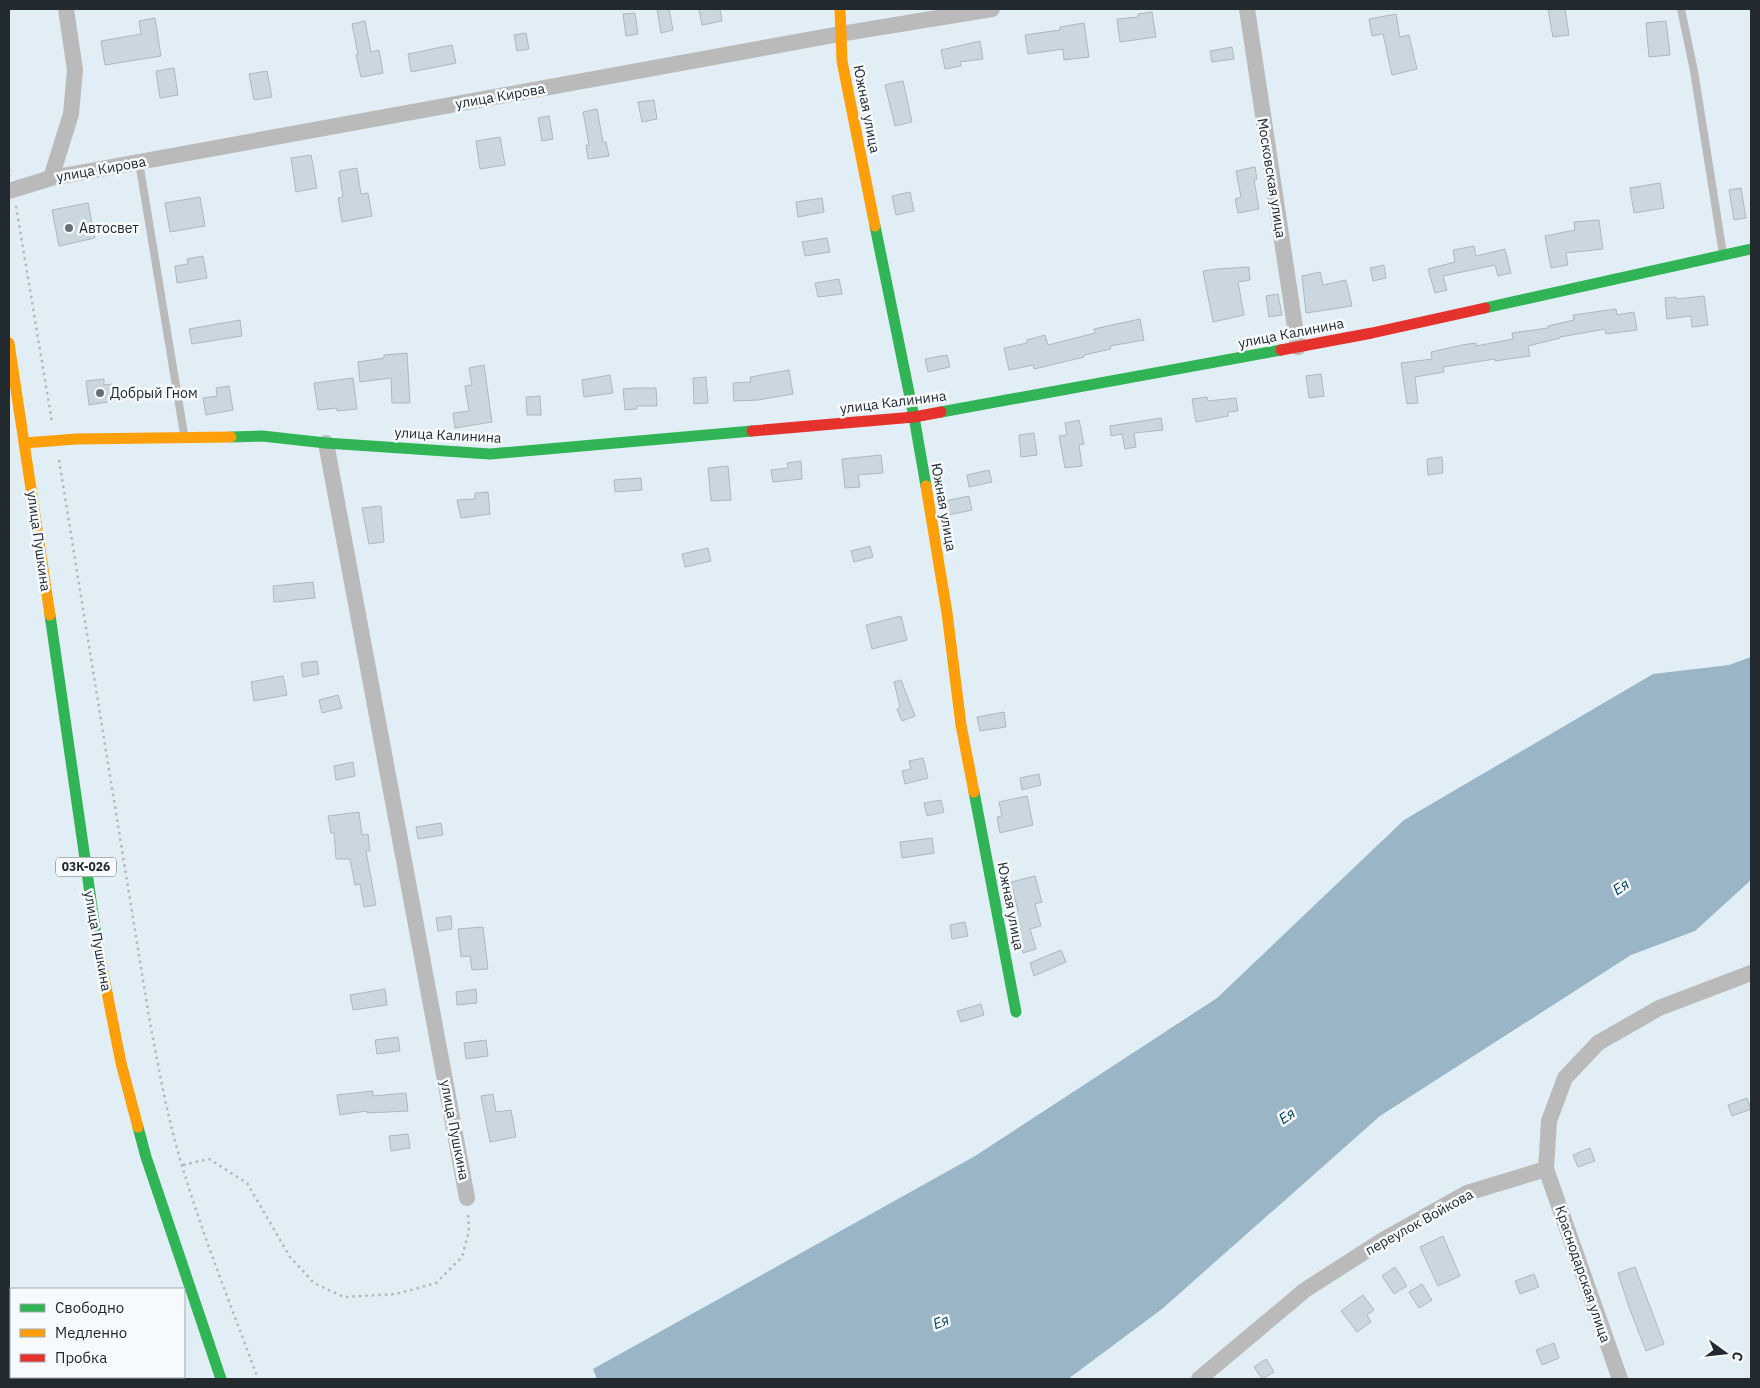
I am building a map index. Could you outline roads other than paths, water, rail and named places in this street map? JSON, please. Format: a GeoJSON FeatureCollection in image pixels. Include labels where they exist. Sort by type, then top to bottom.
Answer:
{"type":"FeatureCollection","features":[{"type":"Feature","properties":{"kind":"street"},"geometry":{"type":"LineString","coordinates":[[51,178],[71,114],[76,70],[66,9]]}},
{"type":"Feature","properties":{"kind":"street","name":"Южная улица"},"geometry":{"type":"LineString","coordinates":[[840,9],[842,61],[914,417],[947,613],[961,725],[1016,1012]]}},
{"type":"Feature","properties":{"kind":"street","name":"улица Кирова"},"geometry":{"type":"LineString","coordinates":[[11,191],[51,178],[840,34],[992,9]]}},
{"type":"Feature","properties":{"kind":"street","name":"Московская улица"},"geometry":{"type":"LineString","coordinates":[[1247,9],[1298,347]]}},
{"type":"Feature","properties":{"kind":"street","name":"улица Калинина"},"geometry":{"type":"LineString","coordinates":[[25,443],[56,440],[262,436],[326,443],[490,454],[914,417],[1298,347],[1751,250]]}},
{"type":"Feature","properties":{"kind":"street","name":"улица Пушкина"},"geometry":{"type":"LineString","coordinates":[[9,342],[99,955],[121,1063],[146,1157],[221,1379]]}},
{"type":"Feature","properties":{"kind":"street","name":"улица Пушкина"},"geometry":{"type":"LineString","coordinates":[[326,443],[467,1198]]}},
{"type":"Feature","properties":{"kind":"street"},"geometry":{"type":"LineString","coordinates":[[1546,1170],[1549,1121],[1565,1078],[1598,1043],[1660,1008],[1751,972]]}},
{"type":"Feature","properties":{"kind":"street","name":"переулок Войкова"},"geometry":{"type":"LineString","coordinates":[[1199,1379],[1305,1290],[1383,1240],[1468,1193],[1546,1170]]}},
{"type":"Feature","properties":{"kind":"street","name":"Краснодарская улица"},"geometry":{"type":"LineString","coordinates":[[1546,1170],[1620,1379]]}},
{"type":"Feature","properties":{"kind":"lane"},"geometry":{"type":"LineString","coordinates":[[1680,9],[1694,71],[1724,256]]}},
{"type":"Feature","properties":{"kind":"lane"},"geometry":{"type":"LineString","coordinates":[[139,162],[184,437]]}},
{"type":"Feature","properties":{"kind":"water","name":"Ея"},"geometry":{"type":"Polygon","coordinates":[[[1751,657],[1751,880],[1695,931],[1631,955],[1380,1116],[1162,1309],[1068,1379],[597,1379],[593,1369],[975,1156],[1217,998],[1404,820],[1653,674],[1729,665],[1751,657]]]}},
{"type":"Feature","properties":{"kind":"place","name":"Автосвет"},"geometry":{"type":"Point","coordinates":[69,228]}},
{"type":"Feature","properties":{"kind":"place","name":"Добрый Гном"},"geometry":{"type":"Point","coordinates":[100,393]}}]}
